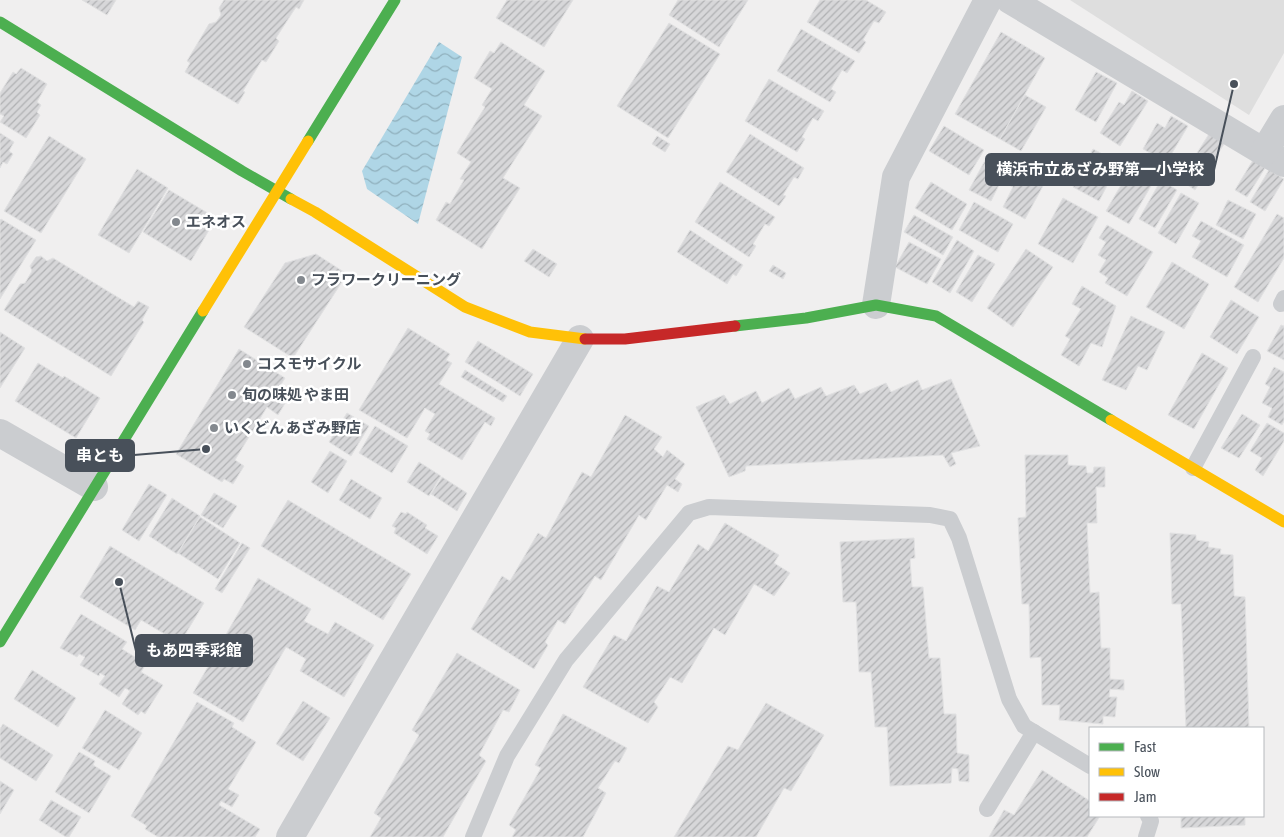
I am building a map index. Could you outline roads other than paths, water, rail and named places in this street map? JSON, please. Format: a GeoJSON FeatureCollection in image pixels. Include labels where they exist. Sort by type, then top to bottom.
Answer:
{"type":"FeatureCollection","features":[{"type":"Feature","properties":{"kind":"street"},"geometry":{"type":"LineString","coordinates":[[0,642],[395,0]]}},
{"type":"Feature","properties":{"kind":"street"},"geometry":{"type":"LineString","coordinates":[[876,306],[896,177],[988,0]]}},
{"type":"Feature","properties":{"kind":"street"},"geometry":{"type":"LineString","coordinates":[[1010,0],[1274,158],[1284,119]]}},
{"type":"Feature","properties":{"kind":"street"},"geometry":{"type":"LineString","coordinates":[[0,22],[242,171],[278,190],[465,307],[530,332],[580,339],[625,339],[806,318],[876,306],[936,316],[1284,522]]}},
{"type":"Feature","properties":{"kind":"street"},"geometry":{"type":"LineString","coordinates":[[290,837],[580,339]]}},
{"type":"Feature","properties":{"kind":"street"},"geometry":{"type":"LineString","coordinates":[[0,433],[94,487]]}},
{"type":"Feature","properties":{"kind":"lane"},"geometry":{"type":"LineString","coordinates":[[1194,468],[1253,357]]}},
{"type":"Feature","properties":{"kind":"lane"},"geometry":{"type":"LineString","coordinates":[[473,837],[508,756],[566,660],[689,513],[709,507],[930,515],[950,519],[959,538],[1009,699],[1024,726],[1089,765]]}},
{"type":"Feature","properties":{"kind":"lane"},"geometry":{"type":"LineString","coordinates":[[987,809],[1034,732]]}},
{"type":"Feature","properties":{"kind":"lane"},"geometry":{"type":"LineString","coordinates":[[1146,837],[1150,821],[1148,817]]}},
{"type":"Feature","properties":{"kind":"water"},"geometry":{"type":"Polygon","coordinates":[[[439,42],[462,57],[418,224],[367,189],[362,171],[439,42]]]}},
{"type":"Feature","properties":{"kind":"place","name":"横浜市立あざみ野第一小学校"},"geometry":{"type":"Point","coordinates":[1234,84]}},
{"type":"Feature","properties":{"kind":"place","name":"エネオス"},"geometry":{"type":"Point","coordinates":[176,222]}},
{"type":"Feature","properties":{"kind":"place","name":"フラワークリーニング"},"geometry":{"type":"Point","coordinates":[301,280]}},
{"type":"Feature","properties":{"kind":"place","name":"コスモサイクル"},"geometry":{"type":"Point","coordinates":[247,364]}},
{"type":"Feature","properties":{"kind":"place","name":"旬の味処 やま田"},"geometry":{"type":"Point","coordinates":[232,395]}},
{"type":"Feature","properties":{"kind":"place","name":"いくどん あざみ野店"},"geometry":{"type":"Point","coordinates":[214,428]}},
{"type":"Feature","properties":{"kind":"place","name":"串とも"},"geometry":{"type":"Point","coordinates":[206,449]}},
{"type":"Feature","properties":{"kind":"place","name":"もあ四季彩館"},"geometry":{"type":"Point","coordinates":[119,582]}}]}
